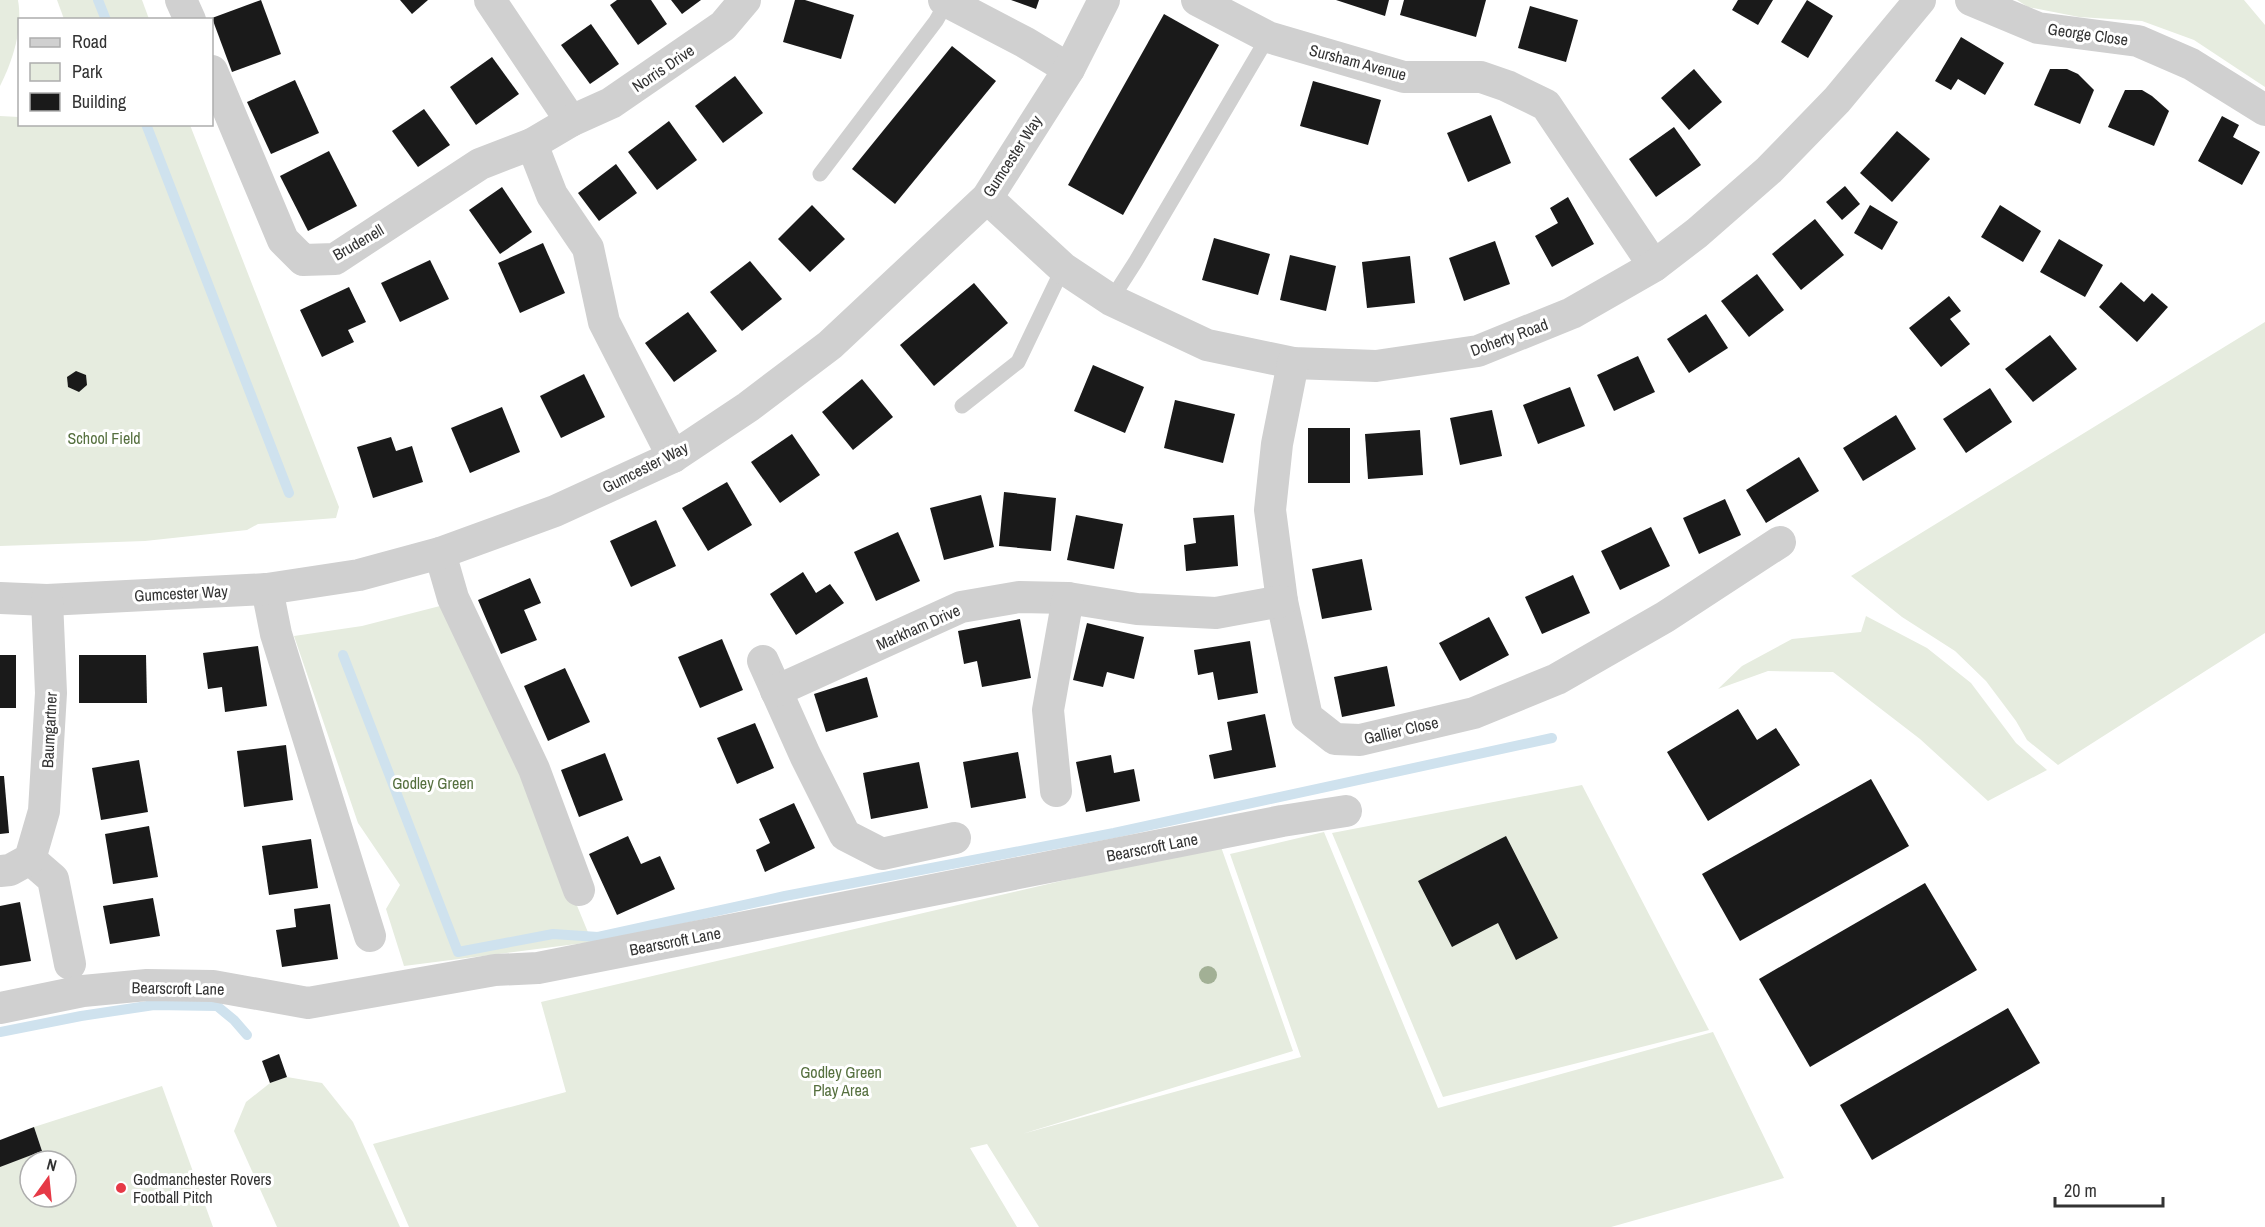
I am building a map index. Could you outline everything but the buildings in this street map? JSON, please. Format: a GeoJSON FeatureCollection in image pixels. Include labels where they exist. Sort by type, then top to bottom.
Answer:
{"type":"FeatureCollection","features":[{"type":"Feature","properties":{"kind":"street"},"geometry":{"type":"LineString","coordinates":[[181,0],[189,18]]}},
{"type":"Feature","properties":{"kind":"street"},"geometry":{"type":"LineString","coordinates":[[490,0],[571,121]]}},
{"type":"Feature","properties":{"kind":"street","name":"Norris Drive"},"geometry":{"type":"LineString","coordinates":[[571,121],[611,104],[723,26],[745,0]]}},
{"type":"Feature","properties":{"kind":"street"},"geometry":{"type":"LineString","coordinates":[[947,0],[1069,69]]}},
{"type":"Feature","properties":{"kind":"street","name":"Gumcester Way"},"geometry":{"type":"LineString","coordinates":[[0,598],[47,600],[267,589],[359,575],[440,553],[555,511],[673,457],[748,406],[830,345],[987,198],[1069,69],[1104,0]]}},
{"type":"Feature","properties":{"kind":"street","name":"Sursham Avenue"},"geometry":{"type":"LineString","coordinates":[[1197,0],[1268,37],[1404,77],[1481,78],[1508,86],[1546,105],[1654,266]]}},
{"type":"Feature","properties":{"kind":"street","name":"Doherty Road"},"geometry":{"type":"LineString","coordinates":[[987,198],[1063,268],[1111,300],[1207,345],[1293,363],[1376,366],[1478,351],[1572,313],[1654,266],[1696,233],[1769,170],[1837,100],[1920,0]]}},
{"type":"Feature","properties":{"kind":"street","name":"George Close"},"geometry":{"type":"LineString","coordinates":[[1971,0],[2038,28],[2138,41],[2191,64],[2265,110]]}},
{"type":"Feature","properties":{"kind":"street","name":"Brudenell"},"geometry":{"type":"LineString","coordinates":[[213,73],[283,240],[303,260],[335,259],[480,164],[532,144],[571,121]]}},
{"type":"Feature","properties":{"kind":"street"},"geometry":{"type":"LineString","coordinates":[[532,144],[552,195],[588,248],[604,322],[673,457]]}},
{"type":"Feature","properties":{"kind":"street","name":"Gallier Close"},"geometry":{"type":"LineString","coordinates":[[1293,363],[1277,444],[1270,510],[1282,601],[1307,717],[1335,739],[1360,740],[1474,713],[1557,679],[1665,617],[1780,542]]}},
{"type":"Feature","properties":{"kind":"street"},"geometry":{"type":"LineString","coordinates":[[440,553],[453,598],[534,769],[579,890]]}},
{"type":"Feature","properties":{"kind":"street"},"geometry":{"type":"LineString","coordinates":[[267,589],[276,634],[370,936]]}},
{"type":"Feature","properties":{"kind":"street","name":"Markham Drive"},"geometry":{"type":"LineString","coordinates":[[776,691],[961,607],[1018,597],[1068,598],[1137,609],[1216,613],[1282,601]]}},
{"type":"Feature","properties":{"kind":"street"},"geometry":{"type":"LineString","coordinates":[[1056,791],[1048,710],[1068,598]]}},
{"type":"Feature","properties":{"kind":"street","name":"Baumgartner"},"geometry":{"type":"LineString","coordinates":[[30,859],[44,811],[51,693],[47,600]]}},
{"type":"Feature","properties":{"kind":"street"},"geometry":{"type":"LineString","coordinates":[[763,661],[845,834],[882,854],[955,838]]}},
{"type":"Feature","properties":{"kind":"street","name":"Bearscroft Lane"},"geometry":{"type":"LineString","coordinates":[[0,1008],[83,991],[147,985],[213,986],[308,1003],[495,970],[549,965],[1270,823],[1346,811]]}},
{"type":"Feature","properties":{"kind":"street"},"geometry":{"type":"LineString","coordinates":[[0,871],[10,870],[30,859],[52,879],[70,964]]}},
{"type":"Feature","properties":{"kind":"lane"},"geometry":{"type":"LineString","coordinates":[[820,174],[936,21],[947,0]]}},
{"type":"Feature","properties":{"kind":"lane"},"geometry":{"type":"LineString","coordinates":[[1111,300],[1268,37]]}},
{"type":"Feature","properties":{"kind":"lane"},"geometry":{"type":"LineString","coordinates":[[962,406],[1018,362],[1063,268]]}},
{"type":"Feature","properties":{"kind":"green space"},"geometry":{"type":"Polygon","coordinates":[[[0,0],[18,0],[19,18],[16,44],[0,86],[0,0]]]}},
{"type":"Feature","properties":{"kind":"green space"},"geometry":{"type":"Polygon","coordinates":[[[57,0],[142,0],[149,18],[64,18],[57,0]]]}},
{"type":"Feature","properties":{"kind":"green space"},"geometry":{"type":"Polygon","coordinates":[[[2017,0],[2244,0],[2265,25],[2265,87],[2194,40],[2142,21],[2079,17],[2028,7],[2017,0]]]}},
{"type":"Feature","properties":{"kind":"green space","name":"School Field"},"geometry":{"type":"Polygon","coordinates":[[[0,116],[18,117],[18,126],[190,126],[339,507],[336,518],[258,524],[247,530],[145,541],[0,546],[0,116]]]}},
{"type":"Feature","properties":{"kind":"green space"},"geometry":{"type":"Polygon","coordinates":[[[2265,322],[2265,633],[2058,765],[2027,740],[2016,721],[1986,681],[1955,651],[1902,617],[1851,576],[2265,322]]]}},
{"type":"Feature","properties":{"kind":"green space","name":"Godley Green"},"geometry":{"type":"Polygon","coordinates":[[[440,606],[517,760],[592,942],[404,966],[386,909],[400,885],[358,823],[294,636],[362,626],[440,606]]]}},
{"type":"Feature","properties":{"kind":"green space"},"geometry":{"type":"Polygon","coordinates":[[[1866,616],[1927,648],[1971,683],[2016,743],[2047,770],[1988,801],[1920,739],[1833,672],[1768,671],[1718,689],[1742,666],[1792,639],[1861,632],[1866,616]]]}},
{"type":"Feature","properties":{"kind":"green space"},"geometry":{"type":"Polygon","coordinates":[[[1582,785],[1709,1030],[1443,1097],[1332,833],[1582,785]]]}},
{"type":"Feature","properties":{"kind":"green space","name":"Godley Green Play Area"},"geometry":{"type":"Polygon","coordinates":[[[1324,832],[1438,1108],[1713,1032],[1784,1178],[1611,1227],[1039,1227],[987,1144],[970,1148],[1017,1227],[409,1227],[373,1144],[566,1092],[541,1002],[1220,844],[1293,1051],[1022,1134],[1301,1057],[1230,854],[1324,832]]]}},
{"type":"Feature","properties":{"kind":"green space"},"geometry":{"type":"Polygon","coordinates":[[[287,1077],[322,1083],[353,1122],[400,1227],[277,1227],[234,1131],[246,1102],[270,1083],[287,1077]]]}},
{"type":"Feature","properties":{"kind":"green space"},"geometry":{"type":"Polygon","coordinates":[[[162,1086],[213,1227],[0,1227],[0,1166],[18,1160],[18,1209],[78,1209],[78,1149],[41,1149],[34,1127],[162,1086]]]}},
{"type":"Feature","properties":{"kind":"waterway"},"geometry":{"type":"LineString","coordinates":[[98,0],[105,18]]}},
{"type":"Feature","properties":{"kind":"waterway"},"geometry":{"type":"LineString","coordinates":[[147,126],[289,493]]}},
{"type":"Feature","properties":{"kind":"waterway"},"geometry":{"type":"LineString","coordinates":[[343,655],[458,952],[553,934],[598,937],[785,896],[1114,833],[1552,738]]}},
{"type":"Feature","properties":{"kind":"waterway"},"geometry":{"type":"LineString","coordinates":[[0,1032],[154,1005],[217,1006],[247,1035]]}},
{"type":"Feature","properties":{"kind":"place","name":"Godmanchester Rovers Football Pitch"},"geometry":{"type":"Point","coordinates":[121,1188]}}]}
